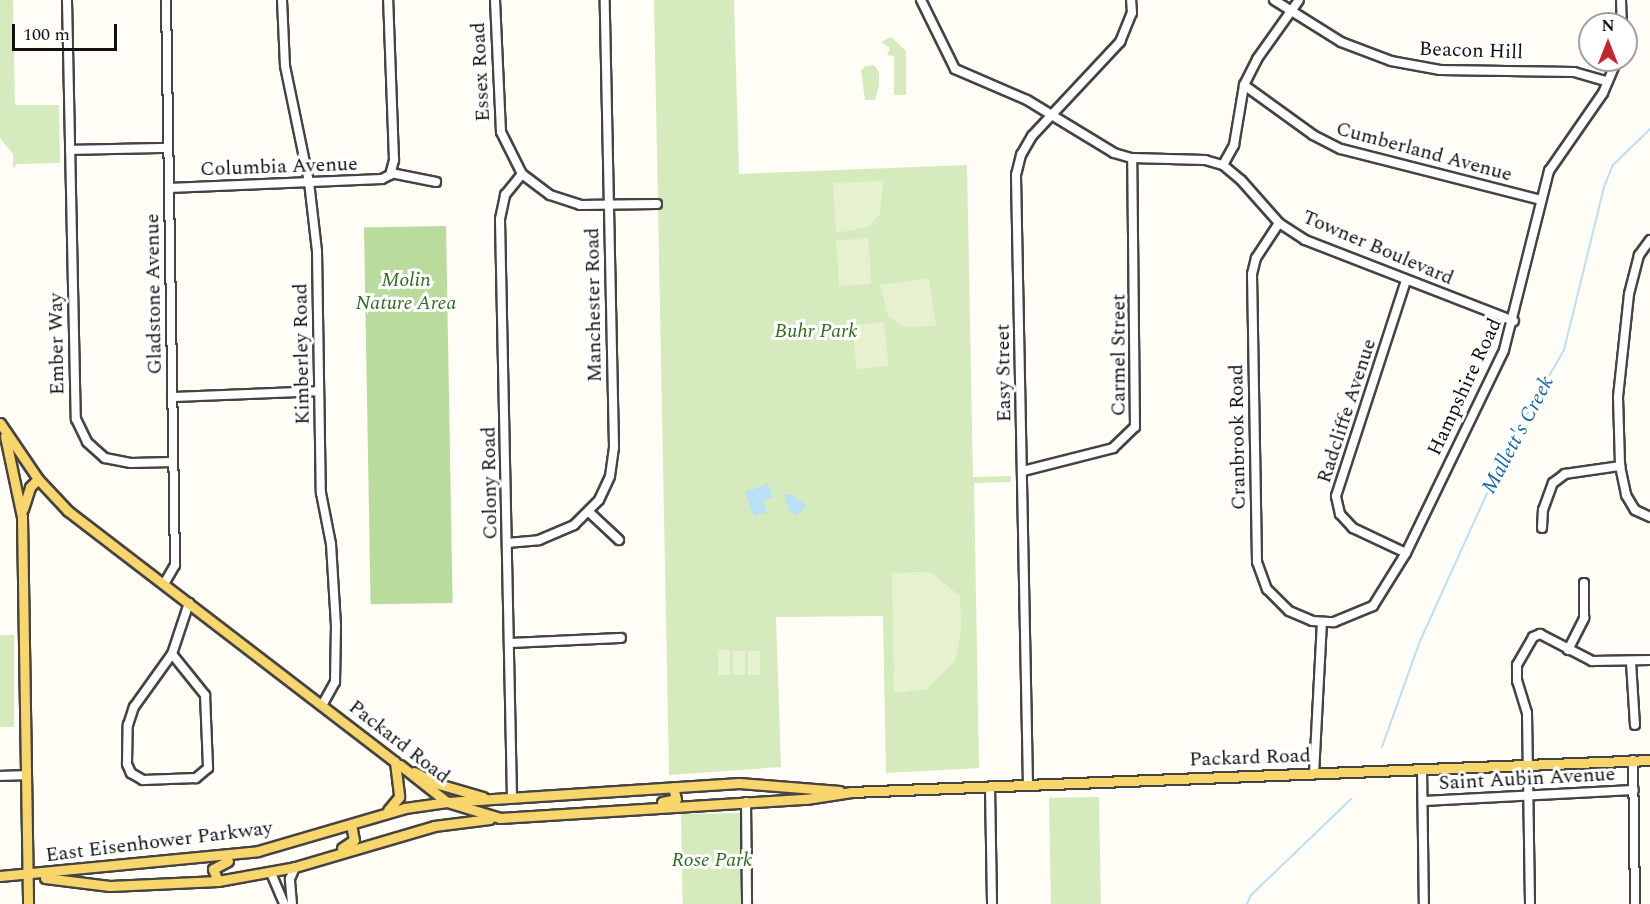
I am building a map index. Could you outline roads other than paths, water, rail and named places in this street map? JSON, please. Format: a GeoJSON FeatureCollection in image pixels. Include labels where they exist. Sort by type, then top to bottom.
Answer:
{"type":"FeatureCollection","features":[{"type":"Feature","properties":{"kind":"main road","name":"Packard Road"},"geometry":{"type":"LineString","coordinates":[[1,426],[38,480],[68,511],[447,802],[500,818],[746,802],[851,792],[1650,760]]}},
{"type":"Feature","properties":{"kind":"main road"},"geometry":{"type":"LineString","coordinates":[[1,426],[22,517]]}},
{"type":"Feature","properties":{"kind":"main road"},"geometry":{"type":"LineString","coordinates":[[28,904],[22,517],[25,496],[38,480]]}},
{"type":"Feature","properties":{"kind":"main road"},"geometry":{"type":"LineString","coordinates":[[398,763],[435,783],[494,799]]}},
{"type":"Feature","properties":{"kind":"main road"},"geometry":{"type":"LineString","coordinates":[[384,813],[395,806],[399,797],[398,763]]}},
{"type":"Feature","properties":{"kind":"main road","name":"Packard Road"},"geometry":{"type":"LineString","coordinates":[[469,801],[766,783],[851,792]]}},
{"type":"Feature","properties":{"kind":"main road"},"geometry":{"type":"LineString","coordinates":[[693,805],[719,798],[770,796],[774,790],[766,783]]}},
{"type":"Feature","properties":{"kind":"main road"},"geometry":{"type":"LineString","coordinates":[[613,810],[633,804],[672,801],[678,794],[674,787]]}},
{"type":"Feature","properties":{"kind":"main road","name":"East Eisenhower Parkway"},"geometry":{"type":"LineString","coordinates":[[0,876],[28,876],[258,852],[384,813],[447,802],[469,801]]}},
{"type":"Feature","properties":{"kind":"main road","name":"East Eisenhower Parkway"},"geometry":{"type":"LineString","coordinates":[[28,876],[110,886],[218,882],[271,873],[322,860],[398,834],[500,818]]}},
{"type":"Feature","properties":{"kind":"main road"},"geometry":{"type":"LineString","coordinates":[[322,860],[352,844],[355,836],[351,824]]}},
{"type":"Feature","properties":{"kind":"main road"},"geometry":{"type":"LineString","coordinates":[[218,882],[213,872],[216,864],[258,852]]}},
{"type":"Feature","properties":{"kind":"street","name":"Ember Way"},"geometry":{"type":"LineString","coordinates":[[67,0],[76,420],[87,442],[105,458],[130,464],[173,462]]}},
{"type":"Feature","properties":{"kind":"street","name":"Gladstone Avenue"},"geometry":{"type":"LineString","coordinates":[[164,584],[175,565],[166,0]]}},
{"type":"Feature","properties":{"kind":"street","name":"Kimberley Road"},"geometry":{"type":"LineString","coordinates":[[282,0],[286,75],[309,182],[317,251],[321,493],[331,544],[336,625],[335,682],[322,705]]}},
{"type":"Feature","properties":{"kind":"street"},"geometry":{"type":"LineString","coordinates":[[388,0],[394,160],[390,174]]}},
{"type":"Feature","properties":{"kind":"street","name":"Essex Road"},"geometry":{"type":"LineString","coordinates":[[495,0],[501,132],[522,174],[550,195],[567,201],[609,205],[657,204]]}},
{"type":"Feature","properties":{"kind":"street","name":"Manchester Road"},"geometry":{"type":"LineString","coordinates":[[507,543],[556,535],[589,512],[607,483],[614,447],[605,0]]}},
{"type":"Feature","properties":{"kind":"street"},"geometry":{"type":"LineString","coordinates":[[921,0],[956,69],[1053,116],[1101,147],[1132,158],[1191,159],[1223,165],[1233,145],[1244,85],[1257,58],[1299,0]]}},
{"type":"Feature","properties":{"kind":"street","name":"Easy Street"},"geometry":{"type":"LineString","coordinates":[[1028,785],[1016,175],[1026,145],[1120,42],[1132,13],[1131,0]]}},
{"type":"Feature","properties":{"kind":"street","name":"Beacon Hill"},"geometry":{"type":"LineString","coordinates":[[1274,0],[1341,42],[1415,67],[1574,72],[1608,82]]}},
{"type":"Feature","properties":{"kind":"street","name":"Hampshire Road"},"geometry":{"type":"LineString","coordinates":[[1322,623],[1352,618],[1373,606],[1406,553],[1504,350],[1514,321],[1541,200],[1558,153],[1608,82],[1612,72]]}},
{"type":"Feature","properties":{"kind":"street","name":"Cumberland Avenue"},"geometry":{"type":"LineString","coordinates":[[1244,85],[1313,135],[1341,149],[1541,200]]}},
{"type":"Feature","properties":{"kind":"street"},"geometry":{"type":"LineString","coordinates":[[70,150],[168,148]]}},
{"type":"Feature","properties":{"kind":"street","name":"Carmel Street"},"geometry":{"type":"LineString","coordinates":[[1023,471],[1113,448],[1135,427],[1132,158]]}},
{"type":"Feature","properties":{"kind":"street","name":"Towner Boulevard"},"geometry":{"type":"LineString","coordinates":[[1223,165],[1241,180],[1279,223],[1305,240],[1514,321]]}},
{"type":"Feature","properties":{"kind":"street","name":"Columbia Avenue"},"geometry":{"type":"LineString","coordinates":[[169,188],[309,182],[390,174],[436,182]]}},
{"type":"Feature","properties":{"kind":"street","name":"Colony Road"},"geometry":{"type":"LineString","coordinates":[[512,798],[500,219],[506,195],[522,174]]}},
{"type":"Feature","properties":{"kind":"street","name":"Cranbrook Road"},"geometry":{"type":"LineString","coordinates":[[1279,223],[1256,258],[1252,274],[1257,562],[1263,582],[1278,602],[1295,614],[1322,623]]}},
{"type":"Feature","properties":{"kind":"street"},"geometry":{"type":"LineString","coordinates":[[1650,240],[1635,267],[1623,328],[1618,397],[1620,466],[1630,503],[1650,518]]}},
{"type":"Feature","properties":{"kind":"street","name":"Radcliffe Avenue"},"geometry":{"type":"LineString","coordinates":[[1406,279],[1336,496],[1340,514],[1353,528],[1406,553]]}},
{"type":"Feature","properties":{"kind":"street"},"geometry":{"type":"LineString","coordinates":[[172,397],[319,391]]}},
{"type":"Feature","properties":{"kind":"street"},"geometry":{"type":"LineString","coordinates":[[1542,528],[1542,510],[1553,483],[1565,474],[1620,466]]}},
{"type":"Feature","properties":{"kind":"street"},"geometry":{"type":"LineString","coordinates":[[589,512],[619,540]]}},
{"type":"Feature","properties":{"kind":"street"},"geometry":{"type":"LineString","coordinates":[[1568,650],[1584,618],[1584,584]]}},
{"type":"Feature","properties":{"kind":"street"},"geometry":{"type":"LineString","coordinates":[[172,654],[205,695],[208,768],[196,778],[143,780],[131,773],[127,764],[128,725],[134,707],[172,654],[189,603]]}},
{"type":"Feature","properties":{"kind":"street"},"geometry":{"type":"LineString","coordinates":[[1314,774],[1322,623]]}},
{"type":"Feature","properties":{"kind":"street"},"geometry":{"type":"LineString","coordinates":[[1530,904],[1527,713],[1516,674],[1517,665],[1536,635],[1592,662],[1650,660]]}},
{"type":"Feature","properties":{"kind":"street"},"geometry":{"type":"LineString","coordinates":[[508,643],[621,638]]}},
{"type":"Feature","properties":{"kind":"street"},"geometry":{"type":"LineString","coordinates":[[1631,662],[1635,725]]}},
{"type":"Feature","properties":{"kind":"street"},"geometry":{"type":"LineString","coordinates":[[1633,760],[1635,904]]}},
{"type":"Feature","properties":{"kind":"street"},"geometry":{"type":"LineString","coordinates":[[1422,769],[1424,904]]}},
{"type":"Feature","properties":{"kind":"street"},"geometry":{"type":"LineString","coordinates":[[0,776],[26,776]]}},
{"type":"Feature","properties":{"kind":"street"},"geometry":{"type":"LineString","coordinates":[[990,787],[992,904]]}},
{"type":"Feature","properties":{"kind":"street","name":"Saint Aubin Avenue"},"geometry":{"type":"LineString","coordinates":[[1423,801],[1634,790]]}},
{"type":"Feature","properties":{"kind":"street"},"geometry":{"type":"LineString","coordinates":[[746,802],[747,904]]}},
{"type":"Feature","properties":{"kind":"street"},"geometry":{"type":"LineString","coordinates":[[292,904],[290,879],[295,867]]}},
{"type":"Feature","properties":{"kind":"street"},"geometry":{"type":"LineString","coordinates":[[271,873],[284,904]]}},
{"type":"Feature","properties":{"kind":"water"},"geometry":{"type":"Polygon","coordinates":[[[768,483],[773,497],[763,501],[767,512],[754,516],[745,492],[768,483]]]}},
{"type":"Feature","properties":{"kind":"water"},"geometry":{"type":"Polygon","coordinates":[[[790,494],[807,506],[796,515],[790,512],[784,495],[790,494]]]}},
{"type":"Feature","properties":{"kind":"waterway","name":"Mallett's Creek"},"geometry":{"type":"LineString","coordinates":[[1382,747],[1420,641],[1507,449],[1564,350],[1604,187],[1613,165],[1650,129]]}},
{"type":"Feature","properties":{"kind":"waterway","name":"Mallett's Creek"},"geometry":{"type":"LineString","coordinates":[[1247,904],[1251,895],[1351,799]]}},
{"type":"Feature","properties":{"kind":"park label","name":"Molin Nature Area"},"geometry":{"type":"Point","coordinates":[406,292]}},
{"type":"Feature","properties":{"kind":"park label","name":"Buhr Park"},"geometry":{"type":"Point","coordinates":[816,331]}},
{"type":"Feature","properties":{"kind":"park label","name":"Rose Park"},"geometry":{"type":"Point","coordinates":[712,860]}}]}
